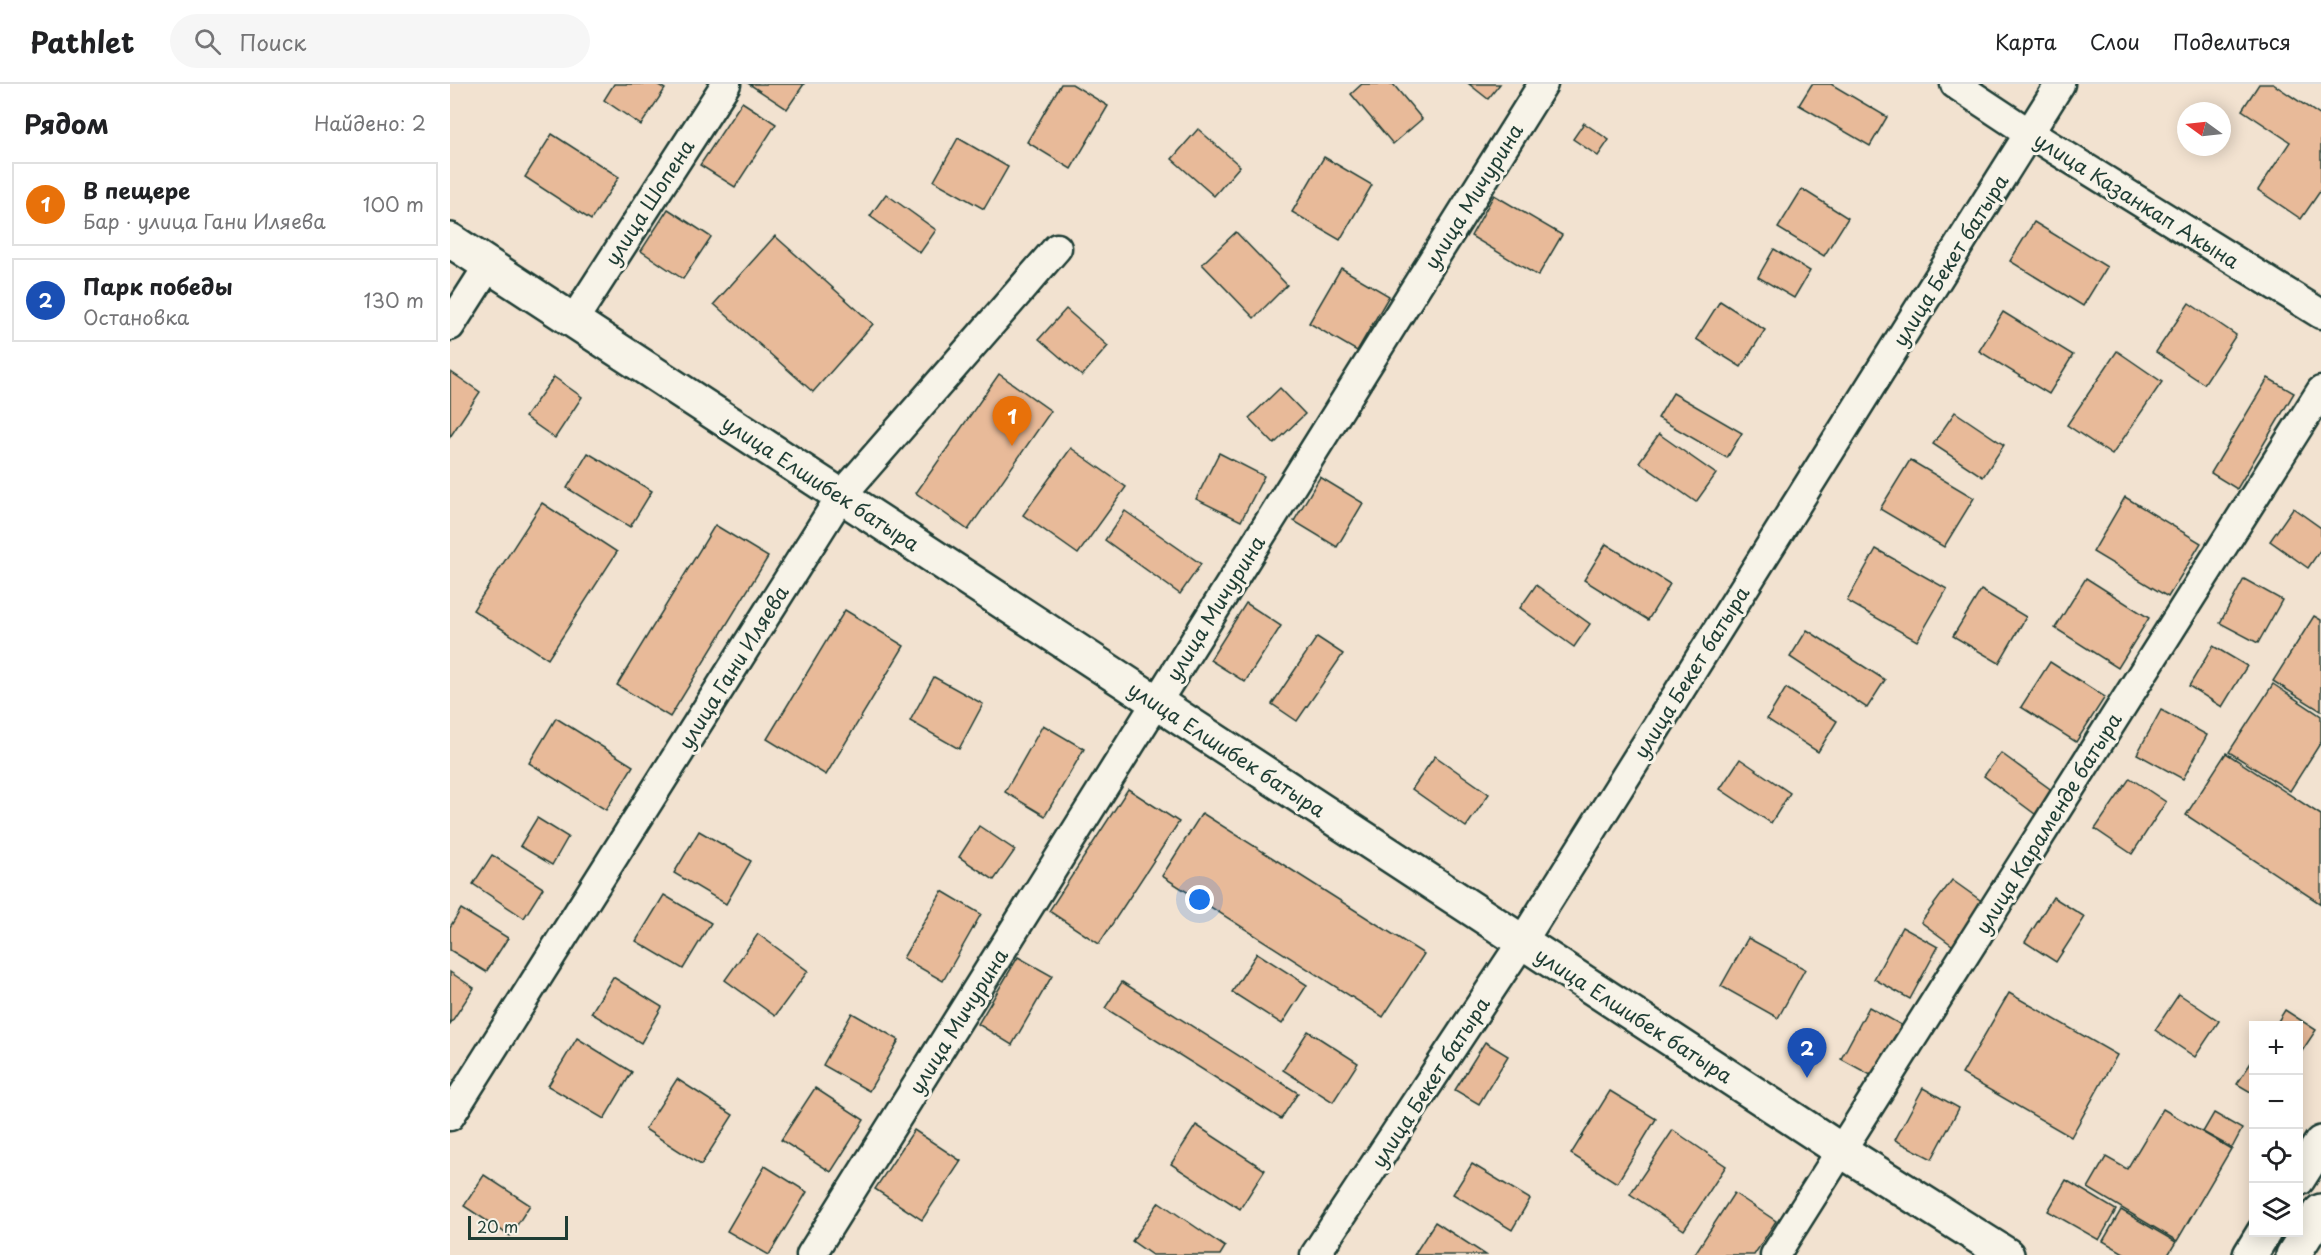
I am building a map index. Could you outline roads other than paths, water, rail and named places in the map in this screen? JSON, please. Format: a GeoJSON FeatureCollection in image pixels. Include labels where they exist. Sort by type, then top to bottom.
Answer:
{"type":"FeatureCollection","features":[{"type":"Feature","properties":{"kind":"main road","name":"улица Елшибек батыра"},"geometry":{"type":"LineString","coordinates":[[450,240],[1842,1151],[2007,1255]]}},
{"type":"Feature","properties":{"kind":"main road"},"geometry":{"type":"LineString","coordinates":[[2303,1171],[2321,1143]]}},
{"type":"Feature","properties":{"kind":"main road"},"geometry":{"type":"LineString","coordinates":[[2293,1255],[2321,1211]]}},
{"type":"Feature","properties":{"kind":"main road"},"geometry":{"type":"LineString","coordinates":[[2250,1255],[2261,1237]]}},
{"type":"Feature","properties":{"kind":"street","name":"улица Шопена"},"geometry":{"type":"LineString","coordinates":[[573,321],[726,84]]}},
{"type":"Feature","properties":{"kind":"street","name":"улица Мичурина"},"geometry":{"type":"LineString","coordinates":[[811,1255],[1543,84]]}},
{"type":"Feature","properties":{"kind":"street","name":"улица Казанкап Акына"},"geometry":{"type":"LineString","coordinates":[[1955,84],[2029,133],[2321,314]]}},
{"type":"Feature","properties":{"kind":"street","name":"улица Бекет батыра"},"geometry":{"type":"LineString","coordinates":[[1315,1255],[1522,942],[2060,84]]}},
{"type":"Feature","properties":{"kind":"street","name":"улица Гани Иляева"},"geometry":{"type":"LineString","coordinates":[[450,1116],[841,496],[1057,248]]}},
{"type":"Feature","properties":{"kind":"street"},"geometry":{"type":"LineString","coordinates":[[450,326],[489,265]]}},
{"type":"Feature","properties":{"kind":"street","name":"улица Караменде батыра"},"geometry":{"type":"LineString","coordinates":[[1775,1255],[2321,391]]}},
{"type":"Feature","properties":{"kind":"place","name":"В пещере"},"geometry":{"type":"Point","coordinates":[1012,446]}},
{"type":"Feature","properties":{"kind":"place","name":"Парк победы"},"geometry":{"type":"Point","coordinates":[1807,1078]}}]}
